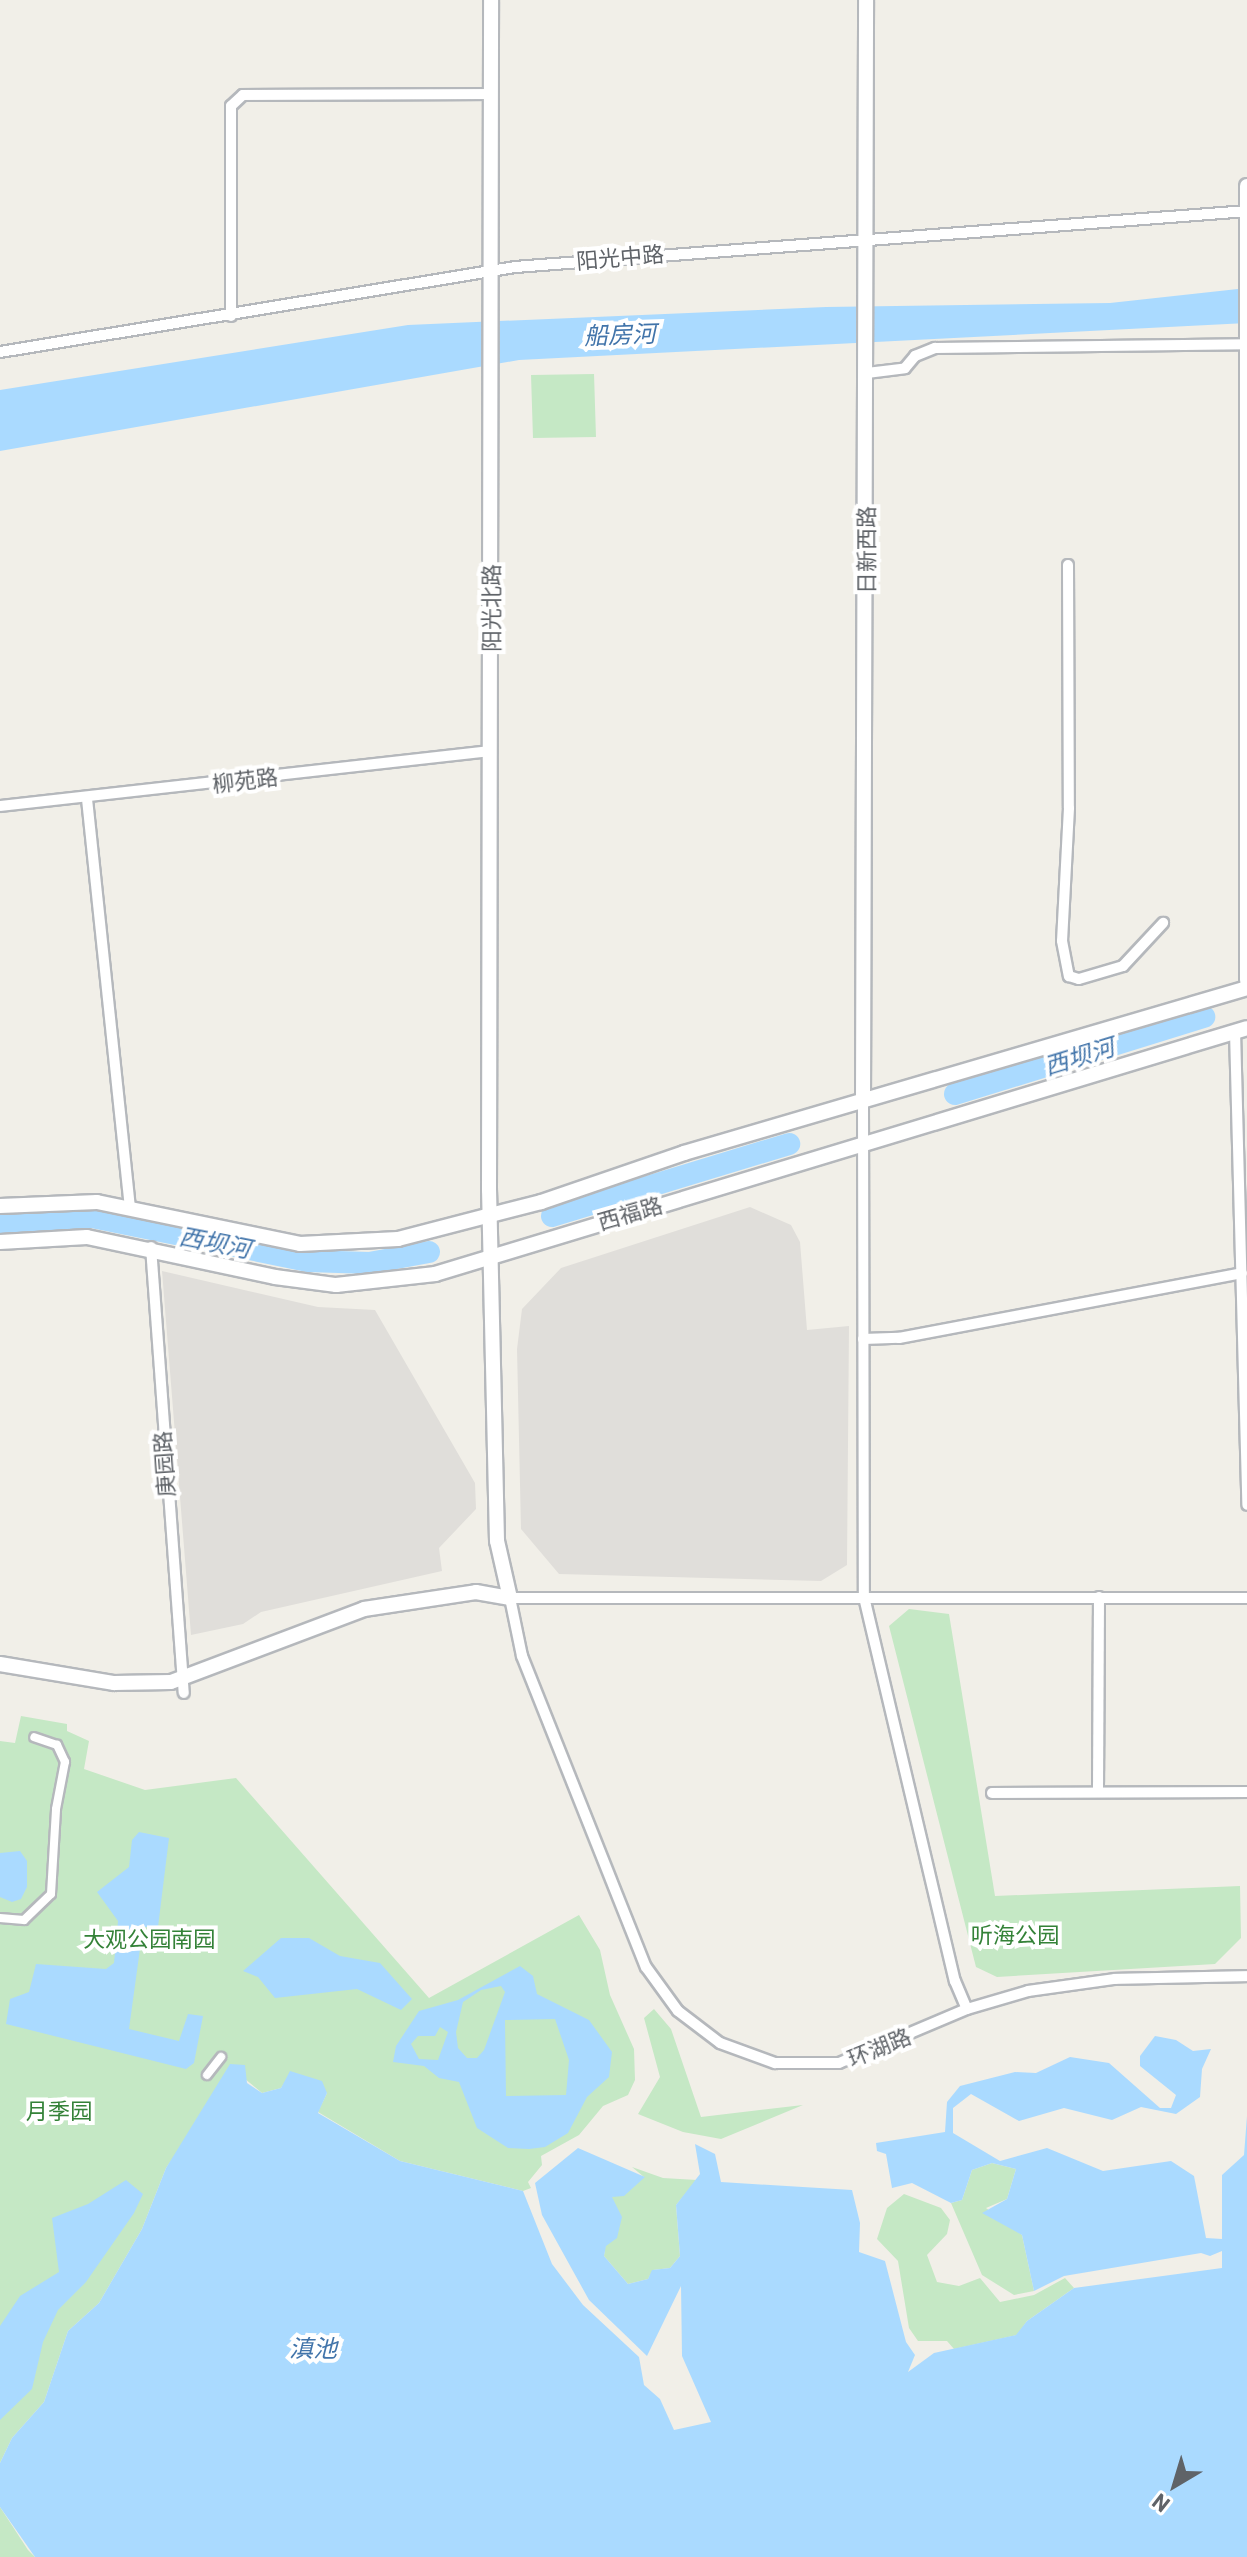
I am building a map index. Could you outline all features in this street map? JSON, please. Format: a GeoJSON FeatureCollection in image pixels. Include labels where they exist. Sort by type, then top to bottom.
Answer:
{"type":"FeatureCollection","features":[{"type":"Feature","properties":{"kind":"street","name":"阳光北路"},"geometry":{"type":"LineString","coordinates":[[491,0],[491,1257],[497,1541],[510,1598]]}},
{"type":"Feature","properties":{"kind":"street","name":"日新西路"},"geometry":{"type":"LineString","coordinates":[[863,1101],[868,351],[866,0]]}},
{"type":"Feature","properties":{"kind":"street"},"geometry":{"type":"LineString","coordinates":[[231,316],[231,106],[243,95],[491,94]]}},
{"type":"Feature","properties":{"kind":"street"},"geometry":{"type":"LineString","coordinates":[[1247,186],[1247,980]]}},
{"type":"Feature","properties":{"kind":"street","name":"阳光中路"},"geometry":{"type":"LineString","coordinates":[[0,352],[231,316],[490,270],[866,237],[1247,211]]}},
{"type":"Feature","properties":{"kind":"street"},"geometry":{"type":"LineString","coordinates":[[867,373],[905,368],[915,356],[935,348],[1246,340]]}},
{"type":"Feature","properties":{"kind":"street"},"geometry":{"type":"LineString","coordinates":[[1068,565],[1069,808],[1062,941],[1069,976],[1079,979],[1123,966],[1163,923]]}},
{"type":"Feature","properties":{"kind":"street","name":"柳苑路"},"geometry":{"type":"LineString","coordinates":[[0,806],[87,799],[490,751]]}},
{"type":"Feature","properties":{"kind":"street"},"geometry":{"type":"LineString","coordinates":[[87,799],[130,1207]]}},
{"type":"Feature","properties":{"kind":"street","name":"西福路"},"geometry":{"type":"LineString","coordinates":[[0,1206],[56,1202],[130,1207],[262,1237],[339,1246],[398,1239],[491,1216],[863,1101],[1247,988]]}},
{"type":"Feature","properties":{"kind":"street"},"geometry":{"type":"LineString","coordinates":[[1241,1029],[1247,1505]]}},
{"type":"Feature","properties":{"kind":"street","name":"西福路"},"geometry":{"type":"LineString","coordinates":[[0,1242],[87,1237],[151,1247],[275,1277],[336,1285],[435,1274],[1241,1029]]}},
{"type":"Feature","properties":{"kind":"street"},"geometry":{"type":"LineString","coordinates":[[863,1101],[864,1597],[955,1981],[967,2009]]}},
{"type":"Feature","properties":{"kind":"street","name":"庚园路"},"geometry":{"type":"LineString","coordinates":[[151,1247],[182,1687]]}},
{"type":"Feature","properties":{"kind":"street"},"geometry":{"type":"LineString","coordinates":[[863,1339],[899,1338],[1242,1273]]}},
{"type":"Feature","properties":{"kind":"street"},"geometry":{"type":"LineString","coordinates":[[0,1664],[114,1683],[182,1687],[364,1609],[476,1592],[510,1598],[1247,1598]]}},
{"type":"Feature","properties":{"kind":"street"},"geometry":{"type":"LineString","coordinates":[[1098,1789],[1099,1597]]}},
{"type":"Feature","properties":{"kind":"street","name":"环湖路"},"geometry":{"type":"LineString","coordinates":[[510,1598],[522,1656],[646,1967],[678,2011],[720,2043],[747,2055],[809,2065],[870,2054],[967,2009],[1074,1983],[1247,1976]]}},
{"type":"Feature","properties":{"kind":"street"},"geometry":{"type":"LineString","coordinates":[[0,1918],[24,1920],[51,1894],[56,1809],[65,1762],[57,1745],[34,1737]]}},
{"type":"Feature","properties":{"kind":"street"},"geometry":{"type":"LineString","coordinates":[[992,1793],[1098,1789],[1247,1792]]}},
{"type":"Feature","properties":{"kind":"street"},"geometry":{"type":"LineString","coordinates":[[207,2075],[221,2057]]}},
{"type":"Feature","properties":{"kind":"shaded area"},"geometry":{"type":"Polygon","coordinates":[[[750,1207],[791,1225],[800,1242],[807,1330],[849,1326],[847,1565],[821,1581],[559,1574],[521,1529],[517,1349],[522,1309],[561,1268],[750,1207]]]}},
{"type":"Feature","properties":{"kind":"shaded area"},"geometry":{"type":"Polygon","coordinates":[[[162,1271],[318,1307],[375,1310],[475,1483],[476,1509],[439,1548],[442,1571],[261,1612],[243,1624],[191,1635],[162,1271]]]}},
{"type":"Feature","properties":{"kind":"green space"},"geometry":{"type":"Polygon","coordinates":[[[594,374],[596,437],[533,438],[531,375],[594,374]]]}},
{"type":"Feature","properties":{"kind":"green space","name":"听海公园"},"geometry":{"type":"Polygon","coordinates":[[[909,1609],[949,1614],[995,1896],[1240,1886],[1241,1938],[1215,1964],[997,1977],[976,1967],[889,1626],[909,1609]]]}},
{"type":"Feature","properties":{"kind":"green space","name":"大观公园南园"},"geometry":{"type":"Polygon","coordinates":[[[21,1716],[67,1724],[67,1731],[89,1741],[84,1769],[145,1790],[236,1778],[429,1998],[579,1915],[600,1950],[610,1995],[634,2049],[635,2080],[628,2095],[603,2106],[579,2135],[541,2156],[542,2165],[528,2182],[531,2188],[523,2191],[400,2161],[318,2112],[327,2093],[288,2078],[281,2088],[262,2093],[244,2078],[190,2133],[166,2168],[142,2229],[99,2303],[68,2331],[44,2402],[12,2438],[0,2463],[0,1741],[15,1743],[21,1716]]]}},
{"type":"Feature","properties":{"kind":"green space"},"geometry":{"type":"Polygon","coordinates":[[[654,2009],[671,2029],[701,2117],[803,2105],[721,2139],[683,2132],[638,2114],[660,2077],[644,2018],[654,2009]]]}},
{"type":"Feature","properties":{"kind":"green space"},"geometry":{"type":"Polygon","coordinates":[[[992,2163],[1016,2169],[1007,2199],[986,2208],[1022,2235],[1034,2291],[1014,2295],[982,2275],[951,2203],[962,2200],[972,2170],[992,2163]]]}},
{"type":"Feature","properties":{"kind":"green space"},"geometry":{"type":"Polygon","coordinates":[[[632,2167],[663,2178],[697,2180],[676,2205],[680,2256],[670,2268],[653,2270],[648,2279],[628,2284],[604,2256],[612,2197],[644,2177],[632,2167]]]}},
{"type":"Feature","properties":{"kind":"green space"},"geometry":{"type":"Polygon","coordinates":[[[904,2194],[941,2208],[950,2220],[947,2234],[927,2255],[937,2282],[959,2286],[980,2278],[1000,2302],[1034,2295],[1065,2278],[1074,2288],[1027,2321],[1017,2335],[954,2349],[947,2341],[918,2341],[909,2328],[898,2261],[877,2239],[887,2208],[904,2194]]]}},
{"type":"Feature","properties":{"kind":"green space"},"geometry":{"type":"Polygon","coordinates":[[[0,2507],[28,2550],[35,2557],[0,2557],[0,2507]]]}},
{"type":"Feature","properties":{"kind":"water","name":"船房河"},"geometry":{"type":"Polygon","coordinates":[[[1247,288],[1247,323],[519,360],[0,451],[0,390],[408,325],[826,307],[1110,303],[1247,288]]]}},
{"type":"Feature","properties":{"kind":"water"},"geometry":{"type":"Polygon","coordinates":[[[139,1832],[169,1838],[158,1927],[143,1927],[129,2029],[179,2041],[188,2014],[203,2016],[194,2063],[186,2069],[6,2024],[10,1999],[29,1992],[36,1964],[106,1969],[114,1963],[118,1921],[97,1892],[129,1867],[132,1840],[139,1832]]]}},
{"type":"Feature","properties":{"kind":"water"},"geometry":{"type":"Polygon","coordinates":[[[20,1851],[27,1861],[27,1887],[21,1899],[12,1902],[0,1897],[0,1853],[20,1851]]]}},
{"type":"Feature","properties":{"kind":"water"},"geometry":{"type":"Polygon","coordinates":[[[281,1938],[309,1938],[340,1956],[380,1963],[412,1999],[401,2010],[357,1989],[275,1998],[258,1977],[243,1971],[281,1938]]]}},
{"type":"Feature","properties":{"kind":"water"},"geometry":{"type":"Polygon","coordinates":[[[520,1966],[533,1976],[537,1994],[589,2020],[612,2052],[609,2077],[587,2097],[568,2133],[545,2147],[508,2148],[477,2128],[459,2082],[439,2078],[424,2066],[393,2062],[396,2046],[419,2011],[458,2000],[520,1966]],[[501,1986],[481,1990],[463,2002],[456,2032],[458,2048],[467,2058],[477,2058],[484,2050],[505,1992],[501,1986]],[[555,2019],[505,2020],[506,2096],[566,2095],[569,2060],[555,2019]],[[440,2027],[435,2036],[418,2036],[411,2044],[419,2059],[438,2060],[448,2032],[440,2027]]]}},
{"type":"Feature","properties":{"kind":"water","name":"滇池"},"geometry":{"type":"Polygon","coordinates":[[[1155,2036],[1176,2040],[1193,2051],[1211,2049],[1202,2069],[1200,2097],[1176,2114],[1141,2107],[1112,2120],[1064,2108],[1019,2121],[971,2094],[953,2108],[953,2133],[1000,2161],[1047,2148],[1103,2171],[1171,2161],[1194,2176],[1206,2238],[1222,2239],[1222,2175],[1244,2155],[1247,2116],[1247,2557],[35,2557],[0,2507],[0,2463],[12,2438],[44,2402],[68,2331],[99,2303],[142,2229],[166,2168],[230,2064],[245,2065],[247,2083],[262,2093],[281,2088],[290,2071],[322,2081],[327,2093],[318,2113],[400,2161],[523,2191],[552,2264],[583,2305],[639,2357],[644,2385],[660,2399],[674,2430],[711,2422],[682,2356],[681,2286],[647,2356],[589,2300],[542,2215],[535,2183],[578,2148],[645,2177],[624,2196],[612,2197],[622,2217],[617,2238],[606,2246],[604,2256],[628,2284],[648,2279],[652,2270],[670,2268],[680,2256],[676,2205],[700,2174],[695,2144],[715,2154],[721,2182],[852,2190],[860,2223],[859,2252],[885,2261],[906,2342],[915,2355],[908,2372],[934,2353],[1016,2335],[1027,2321],[1074,2288],[1222,2268],[1222,2251],[1210,2256],[1201,2253],[1064,2276],[1034,2291],[1022,2235],[982,2213],[1007,2199],[1016,2169],[992,2163],[972,2170],[962,2200],[951,2203],[912,2183],[892,2188],[886,2154],[877,2151],[876,2143],[945,2132],[947,2102],[960,2086],[1015,2072],[1036,2073],[1070,2057],[1109,2063],[1160,2108],[1171,2108],[1176,2095],[1140,2066],[1140,2056],[1155,2036]]]}},
{"type":"Feature","properties":{"kind":"water"},"geometry":{"type":"Polygon","coordinates":[[[126,2180],[143,2194],[134,2213],[86,2282],[58,2310],[43,2342],[32,2389],[0,2420],[0,2326],[20,2296],[59,2272],[52,2218],[88,2204],[126,2180]]]}},
{"type":"Feature","properties":{"kind":"waterway","name":"西坝河"},"geometry":{"type":"LineString","coordinates":[[955,1094],[1204,1017]]}},
{"type":"Feature","properties":{"kind":"waterway","name":"西坝河"},"geometry":{"type":"LineString","coordinates":[[552,1216],[789,1144]]}},
{"type":"Feature","properties":{"kind":"waterway","name":"西坝河"},"geometry":{"type":"LineString","coordinates":[[0,1223],[92,1217],[308,1261],[369,1263],[429,1252]]}},
{"type":"Feature","properties":{"kind":"park label","name":"月季园"},"geometry":{"type":"Point","coordinates":[59,2111]}}]}
